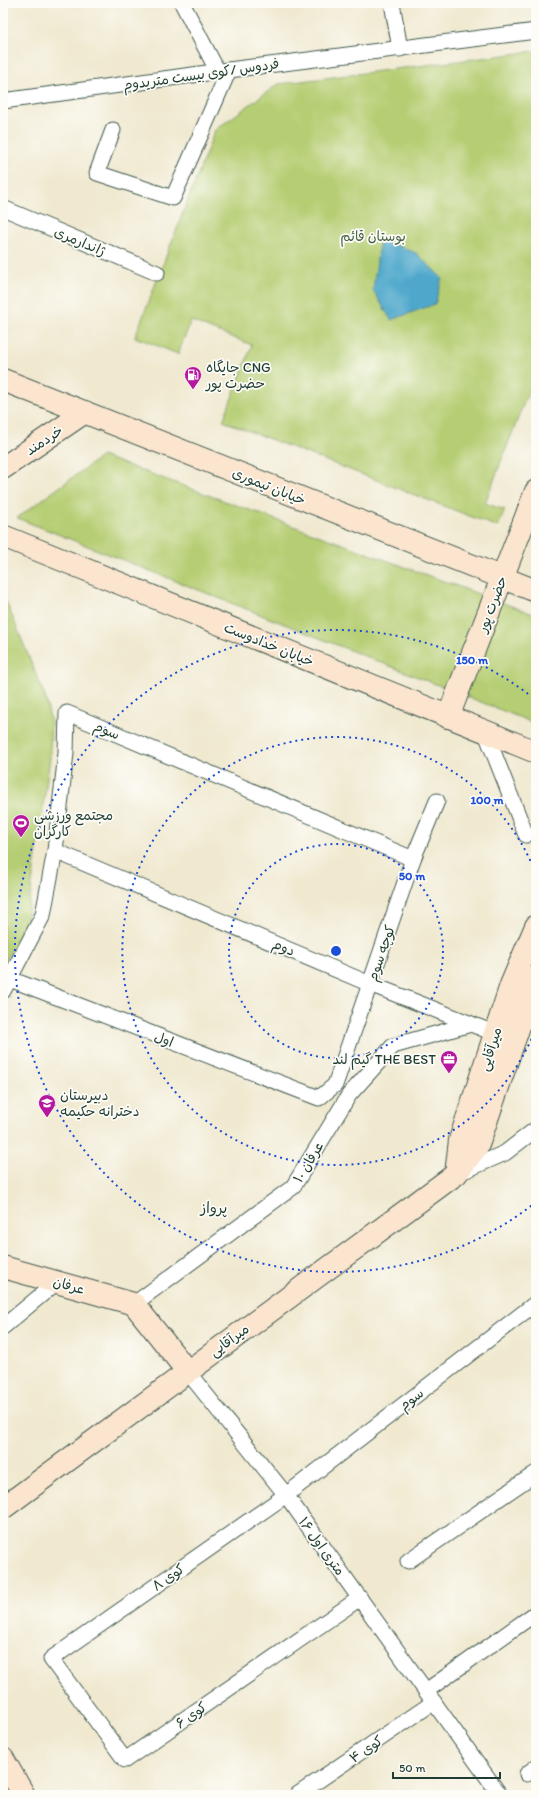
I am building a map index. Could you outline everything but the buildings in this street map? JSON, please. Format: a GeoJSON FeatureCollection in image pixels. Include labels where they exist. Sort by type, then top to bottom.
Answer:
{"type":"FeatureCollection","features":[{"type":"Feature","properties":{"kind":"street"},"geometry":{"type":"LineString","coordinates":[[113,130],[97,173],[173,198],[223,71],[182,3]]}},
{"type":"Feature","properties":{"kind":"street"},"geometry":{"type":"LineString","coordinates":[[392,3],[400,49]]}},
{"type":"Feature","properties":{"kind":"street","name":"فردوس /کوی بیست متریدوم"},"geometry":{"type":"LineString","coordinates":[[3,101],[536,31]]}},
{"type":"Feature","properties":{"kind":"street","name":"ژاندارمری"},"geometry":{"type":"LineString","coordinates":[[3,208],[157,273]]}},
{"type":"Feature","properties":{"kind":"street","name":"خیابان تیموری"},"geometry":{"type":"LineString","coordinates":[[3,380],[536,591]]}},
{"type":"Feature","properties":{"kind":"street","name":"خردمند"},"geometry":{"type":"LineString","coordinates":[[3,468],[85,412]]}},
{"type":"Feature","properties":{"kind":"street","name":"حضرت پور"},"geometry":{"type":"LineString","coordinates":[[448,717],[536,491]]}},
{"type":"Feature","properties":{"kind":"street","name":"خیابان خدادوست"},"geometry":{"type":"LineString","coordinates":[[3,536],[536,752]]}},
{"type":"Feature","properties":{"kind":"street","name":"سوم"},"geometry":{"type":"LineString","coordinates":[[6,985],[43,915],[55,851],[66,753],[68,713],[413,859]]}},
{"type":"Feature","properties":{"kind":"street"},"geometry":{"type":"LineString","coordinates":[[485,731],[526,835]]}},
{"type":"Feature","properties":{"kind":"street","name":"کوچه سوم"},"geometry":{"type":"LineString","coordinates":[[319,1098],[336,1085],[413,859],[437,802]]}},
{"type":"Feature","properties":{"kind":"street","name":"دوم"},"geometry":{"type":"LineString","coordinates":[[55,851],[370,984],[505,1037]]}},
{"type":"Feature","properties":{"kind":"street","name":"میرآقایی"},"geometry":{"type":"LineString","coordinates":[[3,1508],[456,1174],[460,1140],[505,1037],[528,990],[534,935]]}},
{"type":"Feature","properties":{"kind":"street","name":"اول"},"geometry":{"type":"LineString","coordinates":[[6,985],[319,1098]]}},
{"type":"Feature","properties":{"kind":"street","name":"عرفان ۱۰"},"geometry":{"type":"LineString","coordinates":[[134,1304],[293,1187],[349,1094],[393,1046],[471,1024]]}},
{"type":"Feature","properties":{"kind":"street"},"geometry":{"type":"LineString","coordinates":[[456,1174],[505,1153],[536,1129]]}},
{"type":"Feature","properties":{"kind":"street","name":"عرفان"},"geometry":{"type":"LineString","coordinates":[[3,1267],[58,1281],[134,1304]]}},
{"type":"Feature","properties":{"kind":"street"},"geometry":{"type":"LineString","coordinates":[[3,1327],[58,1281]]}},
{"type":"Feature","properties":{"kind":"street","name":"۱۶ متری اول"},"geometry":{"type":"LineString","coordinates":[[134,1304],[286,1495],[500,1795]]}},
{"type":"Feature","properties":{"kind":"street","name":"سوم"},"geometry":{"type":"LineString","coordinates":[[286,1495],[536,1304]]}},
{"type":"Feature","properties":{"kind":"street"},"geometry":{"type":"LineString","coordinates":[[408,1561],[534,1478]]}},
{"type":"Feature","properties":{"kind":"street","name":"کوی ۸"},"geometry":{"type":"LineString","coordinates":[[51,1659],[286,1495]]}},
{"type":"Feature","properties":{"kind":"street","name":"کوی ۶"},"geometry":{"type":"LineString","coordinates":[[51,1659],[125,1760],[360,1598]]}},
{"type":"Feature","properties":{"kind":"street","name":"کوی ۴"},"geometry":{"type":"LineString","coordinates":[[297,1795],[430,1697],[536,1613]]}},
{"type":"Feature","properties":{"kind":"street"},"geometry":{"type":"LineString","coordinates":[[3,1759],[24,1795]]}},
{"type":"Feature","properties":{"kind":"green space","name":"بوستان قائم"},"geometry":{"type":"Polygon","coordinates":[[[536,51],[536,372],[485,503],[505,510],[498,527],[223,421],[252,345],[191,321],[178,354],[135,337],[215,130],[278,84],[536,51]]]}},
{"type":"Feature","properties":{"kind":"green space"},"geometry":{"type":"Polygon","coordinates":[[[102,456],[536,615],[536,724],[17,518],[102,456]]]}},
{"type":"Feature","properties":{"kind":"green space","name":"مجتمع ورزشی کارگران"},"geometry":{"type":"Polygon","coordinates":[[[3,594],[45,696],[51,723],[50,758],[27,919],[18,940],[3,964],[3,594]]]}},
{"type":"Feature","properties":{"kind":"water"},"geometry":{"type":"Polygon","coordinates":[[[380,238],[416,253],[442,278],[435,304],[391,320],[373,290],[380,238]]]}},
{"type":"Feature","properties":{"kind":"place","name":"جایگاه CNG حضرت پور"},"geometry":{"type":"Point","coordinates":[193,390]}},
{"type":"Feature","properties":{"kind":"place","name":"مجتمع ورزشی کارگران"},"geometry":{"type":"Point","coordinates":[21,838]}},
{"type":"Feature","properties":{"kind":"place","name":"گیم لند THE BEST"},"geometry":{"type":"Point","coordinates":[449,1074]}},
{"type":"Feature","properties":{"kind":"place","name":"دبیرستان دخترانه حکیمه"},"geometry":{"type":"Point","coordinates":[47,1118]}},
{"type":"Feature","properties":{"kind":"district","name":"پرواز"},"geometry":{"type":"Point","coordinates":[214,1208]}}]}
